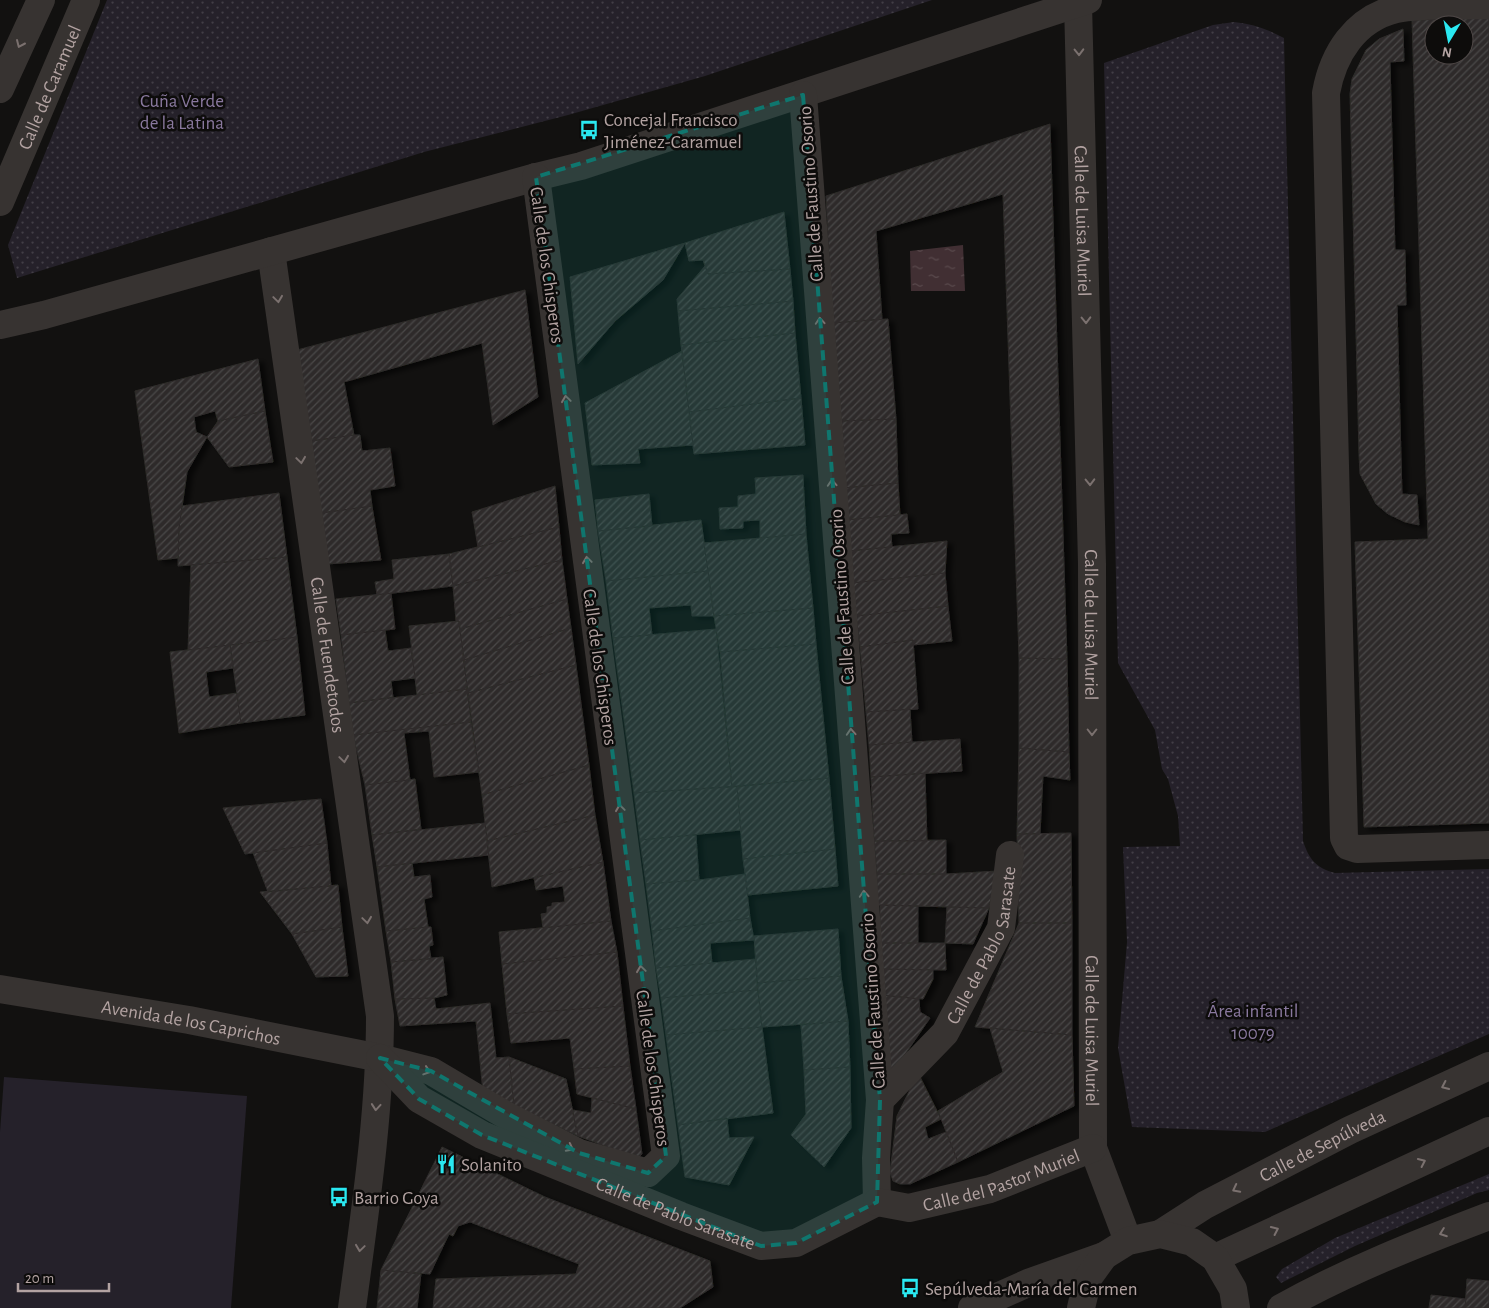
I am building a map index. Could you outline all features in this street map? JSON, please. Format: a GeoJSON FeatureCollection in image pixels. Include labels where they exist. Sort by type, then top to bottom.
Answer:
{"type":"FeatureCollection","features":[{"type":"Feature","properties":{"kind":"street"},"geometry":{"type":"LineString","coordinates":[[0,89],[40,0]]}},
{"type":"Feature","properties":{"kind":"street","name":"Calle de Caramuel"},"geometry":{"type":"LineString","coordinates":[[0,202],[86,0]]}},
{"type":"Feature","properties":{"kind":"street"},"geometry":{"type":"LineString","coordinates":[[0,325],[607,158],[1083,2]]}},
{"type":"Feature","properties":{"kind":"street","name":"Calle de Luisa Muriel"},"geometry":{"type":"LineString","coordinates":[[1083,2],[1092,564],[1094,1148],[1128,1241]]}},
{"type":"Feature","properties":{"kind":"street"},"geometry":{"type":"LineString","coordinates":[[1489,5],[1412,7],[1396,9],[1379,15],[1365,24],[1343,48],[1334,62],[1326,93],[1344,838],[1348,846],[1357,849],[1489,845]]}},
{"type":"Feature","properties":{"kind":"street","name":"Calle de Faustino Osorio"},"geometry":{"type":"LineString","coordinates":[[802,95],[880,1100]]}},
{"type":"Feature","properties":{"kind":"street","name":"Calle de los Chisperos"},"geometry":{"type":"LineString","coordinates":[[536,177],[666,1156]]}},
{"type":"Feature","properties":{"kind":"street","name":"Calle de Fuendetodos"},"geometry":{"type":"LineString","coordinates":[[271,251],[380,1016],[380,1058]]}},
{"type":"Feature","properties":{"kind":"street","name":"Calle de Pablo Sarasate"},"geometry":{"type":"LineString","coordinates":[[880,1100],[945,1033],[1001,928],[1010,855]]}},
{"type":"Feature","properties":{"kind":"street","name":"Avenida de los Caprichos"},"geometry":{"type":"LineString","coordinates":[[0,989],[189,1020],[380,1058]]}},
{"type":"Feature","properties":{"kind":"street"},"geometry":{"type":"LineString","coordinates":[[352,1308],[367,1200],[380,1058]]}},
{"type":"Feature","properties":{"kind":"street","name":"Calle de Pablo Sarasate"},"geometry":{"type":"LineString","coordinates":[[380,1058],[431,1071],[508,1116],[579,1153],[648,1173],[666,1156]]}},
{"type":"Feature","properties":{"kind":"street","name":"Calle de Pablo Sarasate"},"geometry":{"type":"LineString","coordinates":[[380,1058],[419,1099],[482,1135],[681,1216],[761,1246],[796,1243],[877,1202]]}},
{"type":"Feature","properties":{"kind":"street","name":"Calle de Sepúlveda"},"geometry":{"type":"LineString","coordinates":[[1160,1234],[1205,1205],[1350,1130],[1489,1066]]}},
{"type":"Feature","properties":{"kind":"street"},"geometry":{"type":"LineString","coordinates":[[877,1202],[876,1158],[880,1100]]}},
{"type":"Feature","properties":{"kind":"street"},"geometry":{"type":"LineString","coordinates":[[1215,1258],[1489,1131]]}},
{"type":"Feature","properties":{"kind":"street","name":"Calle del Pastor Muriel"},"geometry":{"type":"LineString","coordinates":[[877,1202],[910,1208],[980,1191],[1094,1148]]}},
{"type":"Feature","properties":{"kind":"street"},"geometry":{"type":"LineString","coordinates":[[1281,1308],[1411,1245],[1489,1216]]}},
{"type":"Feature","properties":{"kind":"street"},"geometry":{"type":"LineString","coordinates":[[972,1308],[1028,1283],[1104,1256],[1128,1241],[1160,1234],[1192,1242],[1215,1258],[1233,1289],[1236,1308]]}},
{"type":"Feature","properties":{"kind":"street"},"geometry":{"type":"LineString","coordinates":[[1081,1308],[1088,1278],[1104,1256]]}},
{"type":"Feature","properties":{"kind":"highlighted area"},"geometry":{"type":"Polygon","coordinates":[[[803,95],[880,1100],[877,1202],[796,1243],[761,1246],[482,1135],[419,1099],[380,1058],[431,1071],[579,1153],[648,1173],[666,1156],[536,177],[803,95]]]}},
{"type":"Feature","properties":{"kind":"green space","name":"Cuña Verde de la Latina"},"geometry":{"type":"Polygon","coordinates":[[[107,0],[932,0],[705,76],[568,115],[424,152],[17,278],[8,245],[107,0]]]}},
{"type":"Feature","properties":{"kind":"green space","name":"Área infantil 10079"},"geometry":{"type":"Polygon","coordinates":[[[1234,22],[1260,27],[1284,38],[1303,841],[1314,862],[1335,873],[1489,869],[1489,1034],[1265,1132],[1132,1127],[1118,1048],[1127,942],[1123,847],[1180,846],[1178,816],[1168,779],[1162,769],[1155,730],[1118,663],[1104,63],[1213,25],[1234,22]]]}},
{"type":"Feature","properties":{"kind":"green space"},"geometry":{"type":"Polygon","coordinates":[[[4,1077],[247,1096],[231,1308],[0,1308],[0,1132],[4,1077]]]}},
{"type":"Feature","properties":{"kind":"green space"},"geometry":{"type":"Polygon","coordinates":[[[1489,1174],[1489,1190],[1477,1193],[1355,1246],[1281,1283],[1276,1277],[1282,1269],[1335,1238],[1489,1174]]]}},
{"type":"Feature","properties":{"kind":"water"},"geometry":{"type":"Polygon","coordinates":[[[963,245],[965,291],[911,291],[910,251],[963,245]]]}},
{"type":"Feature","properties":{"kind":"building"},"geometry":{"type":"Polygon","coordinates":[[[1474,18],[1489,18],[1489,823],[1364,827],[1355,542],[1428,539],[1412,20],[1424,20],[1424,65],[1474,65],[1474,18]]]}},
{"type":"Feature","properties":{"kind":"building"},"geometry":{"type":"Polygon","coordinates":[[[1403,29],[1404,61],[1390,62],[1395,250],[1405,250],[1406,305],[1397,305],[1402,494],[1417,495],[1419,525],[1405,522],[1388,514],[1376,504],[1360,474],[1359,455],[1350,94],[1352,79],[1366,50],[1379,39],[1403,29]]]}},
{"type":"Feature","properties":{"kind":"building"},"geometry":{"type":"Polygon","coordinates":[[[1050,124],[1067,659],[1019,658],[1003,194],[876,231],[882,319],[832,323],[826,196],[1050,124]]]}},
{"type":"Feature","properties":{"kind":"building"},"geometry":{"type":"Polygon","coordinates":[[[784,212],[790,269],[708,274],[703,260],[689,261],[685,243],[784,212]]]}},
{"type":"Feature","properties":{"kind":"building"},"geometry":{"type":"Polygon","coordinates":[[[685,243],[663,280],[615,321],[578,364],[570,277],[685,243]]]}},
{"type":"Feature","properties":{"kind":"building"},"geometry":{"type":"Polygon","coordinates":[[[705,266],[708,274],[790,269],[793,301],[678,311],[677,299],[705,266]]]}},
{"type":"Feature","properties":{"kind":"building"},"geometry":{"type":"Polygon","coordinates":[[[525,290],[538,397],[493,425],[482,343],[344,382],[354,435],[311,441],[297,350],[525,290]]]}},
{"type":"Feature","properties":{"kind":"building"},"geometry":{"type":"Polygon","coordinates":[[[793,301],[795,333],[681,345],[678,311],[793,301]]]}},
{"type":"Feature","properties":{"kind":"building"},"geometry":{"type":"Polygon","coordinates":[[[888,319],[896,419],[840,421],[832,323],[888,319]]]}},
{"type":"Feature","properties":{"kind":"building"},"geometry":{"type":"Polygon","coordinates":[[[795,333],[801,398],[689,412],[681,345],[795,333]]]}},
{"type":"Feature","properties":{"kind":"building"},"geometry":{"type":"Polygon","coordinates":[[[682,351],[693,445],[638,449],[640,463],[592,465],[585,403],[682,351]]]}},
{"type":"Feature","properties":{"kind":"building"},"geometry":{"type":"Polygon","coordinates":[[[258,359],[265,411],[218,421],[215,411],[194,417],[196,432],[207,437],[187,472],[179,528],[178,558],[158,560],[135,391],[258,359]]]}},
{"type":"Feature","properties":{"kind":"building"},"geometry":{"type":"Polygon","coordinates":[[[801,398],[805,445],[694,454],[689,412],[801,398]]]}},
{"type":"Feature","properties":{"kind":"building"},"geometry":{"type":"Polygon","coordinates":[[[265,411],[273,462],[229,467],[207,437],[218,421],[265,411]]]}},
{"type":"Feature","properties":{"kind":"building"},"geometry":{"type":"Polygon","coordinates":[[[896,419],[898,483],[843,488],[840,421],[896,419]]]}},
{"type":"Feature","properties":{"kind":"building"},"geometry":{"type":"Polygon","coordinates":[[[360,435],[362,451],[390,448],[395,486],[370,490],[372,506],[321,513],[311,441],[360,435]]]}},
{"type":"Feature","properties":{"kind":"building"},"geometry":{"type":"Polygon","coordinates":[[[803,475],[806,534],[760,538],[760,520],[743,521],[743,528],[720,529],[719,508],[738,507],[738,496],[756,494],[755,478],[803,475]]]}},
{"type":"Feature","properties":{"kind":"building"},"geometry":{"type":"Polygon","coordinates":[[[898,483],[900,515],[846,520],[843,488],[898,483]]]}},
{"type":"Feature","properties":{"kind":"building"},"geometry":{"type":"Polygon","coordinates":[[[555,486],[559,527],[478,547],[472,512],[555,486]]]}},
{"type":"Feature","properties":{"kind":"building"},"geometry":{"type":"Polygon","coordinates":[[[279,493],[287,557],[178,566],[179,528],[182,506],[279,493]]]}},
{"type":"Feature","properties":{"kind":"building"},"geometry":{"type":"Polygon","coordinates":[[[649,494],[652,526],[598,531],[595,500],[649,494]]]}},
{"type":"Feature","properties":{"kind":"building"},"geometry":{"type":"Polygon","coordinates":[[[372,506],[381,560],[328,564],[321,513],[372,506]]]}},
{"type":"Feature","properties":{"kind":"building"},"geometry":{"type":"Polygon","coordinates":[[[907,514],[909,533],[891,534],[892,547],[849,551],[846,520],[907,514]]]}},
{"type":"Feature","properties":{"kind":"building"},"geometry":{"type":"Polygon","coordinates":[[[701,520],[708,571],[606,581],[598,531],[701,520]]]}},
{"type":"Feature","properties":{"kind":"building"},"geometry":{"type":"Polygon","coordinates":[[[559,527],[562,560],[453,586],[449,554],[559,527]]]}},
{"type":"Feature","properties":{"kind":"building"},"geometry":{"type":"Polygon","coordinates":[[[806,534],[813,608],[714,616],[704,543],[806,534]]]}},
{"type":"Feature","properties":{"kind":"building"},"geometry":{"type":"Polygon","coordinates":[[[947,541],[945,573],[852,583],[849,551],[947,541]]]}},
{"type":"Feature","properties":{"kind":"building"},"geometry":{"type":"Polygon","coordinates":[[[449,554],[453,586],[377,595],[375,582],[394,579],[392,560],[449,554]]]}},
{"type":"Feature","properties":{"kind":"building"},"geometry":{"type":"Polygon","coordinates":[[[287,557],[297,637],[188,650],[191,565],[287,557]]]}},
{"type":"Feature","properties":{"kind":"building"},"geometry":{"type":"Polygon","coordinates":[[[562,560],[567,599],[460,629],[459,621],[456,621],[453,586],[562,560]]]}},
{"type":"Feature","properties":{"kind":"building"},"geometry":{"type":"Polygon","coordinates":[[[708,571],[714,616],[692,616],[691,605],[649,608],[652,635],[613,638],[606,581],[708,571]]]}},
{"type":"Feature","properties":{"kind":"building"},"geometry":{"type":"Polygon","coordinates":[[[945,573],[948,606],[856,616],[852,583],[945,573]]]}},
{"type":"Feature","properties":{"kind":"building"},"geometry":{"type":"Polygon","coordinates":[[[391,593],[395,629],[341,635],[336,599],[391,593]]]}},
{"type":"Feature","properties":{"kind":"building"},"geometry":{"type":"Polygon","coordinates":[[[567,599],[571,628],[464,660],[460,629],[567,599]]]}},
{"type":"Feature","properties":{"kind":"building"},"geometry":{"type":"Polygon","coordinates":[[[948,606],[952,641],[913,645],[913,640],[860,647],[856,616],[948,606]]]}},
{"type":"Feature","properties":{"kind":"building"},"geometry":{"type":"Polygon","coordinates":[[[813,608],[816,644],[720,652],[714,616],[813,608]]]}},
{"type":"Feature","properties":{"kind":"building"},"geometry":{"type":"Polygon","coordinates":[[[459,621],[467,689],[417,695],[409,626],[459,621]]]}},
{"type":"Feature","properties":{"kind":"building"},"geometry":{"type":"Polygon","coordinates":[[[571,628],[576,665],[468,693],[464,660],[571,628]]]}},
{"type":"Feature","properties":{"kind":"building"},"geometry":{"type":"Polygon","coordinates":[[[716,629],[732,787],[634,793],[613,638],[716,629]]]}},
{"type":"Feature","properties":{"kind":"building"},"geometry":{"type":"Polygon","coordinates":[[[385,630],[388,651],[411,648],[415,678],[391,681],[393,697],[349,703],[341,635],[385,630]]]}},
{"type":"Feature","properties":{"kind":"building"},"geometry":{"type":"Polygon","coordinates":[[[297,637],[305,715],[241,723],[230,645],[297,637]]]}},
{"type":"Feature","properties":{"kind":"building"},"geometry":{"type":"Polygon","coordinates":[[[913,640],[918,709],[866,712],[860,647],[913,640]]]}},
{"type":"Feature","properties":{"kind":"building"},"geometry":{"type":"Polygon","coordinates":[[[816,644],[829,778],[732,787],[720,652],[816,644]]]}},
{"type":"Feature","properties":{"kind":"building"},"geometry":{"type":"Polygon","coordinates":[[[230,645],[233,668],[206,672],[209,697],[237,693],[241,723],[179,733],[170,652],[230,645]]]}},
{"type":"Feature","properties":{"kind":"building"},"geometry":{"type":"Polygon","coordinates":[[[1019,658],[1067,659],[1069,752],[1019,748],[1019,658]]]}},
{"type":"Feature","properties":{"kind":"building"},"geometry":{"type":"Polygon","coordinates":[[[576,665],[589,765],[482,795],[468,693],[576,665]]]}},
{"type":"Feature","properties":{"kind":"building"},"geometry":{"type":"Polygon","coordinates":[[[467,689],[471,722],[353,735],[349,703],[467,689]]]}},
{"type":"Feature","properties":{"kind":"building"},"geometry":{"type":"Polygon","coordinates":[[[910,709],[912,742],[869,745],[866,712],[910,709]]]}},
{"type":"Feature","properties":{"kind":"building"},"geometry":{"type":"Polygon","coordinates":[[[471,722],[479,772],[434,777],[429,731],[404,733],[410,780],[365,785],[353,735],[471,722]]]}},
{"type":"Feature","properties":{"kind":"building"},"geometry":{"type":"Polygon","coordinates":[[[960,739],[962,771],[871,777],[869,745],[960,739]]]}},
{"type":"Feature","properties":{"kind":"building"},"geometry":{"type":"Polygon","coordinates":[[[1019,748],[1069,752],[1070,780],[1043,776],[1040,834],[1017,834],[1019,748]]]}},
{"type":"Feature","properties":{"kind":"building"},"geometry":{"type":"Polygon","coordinates":[[[589,765],[595,815],[487,841],[482,795],[589,765]]]}},
{"type":"Feature","properties":{"kind":"building"},"geometry":{"type":"Polygon","coordinates":[[[925,773],[927,841],[874,841],[871,777],[925,773]]]}},
{"type":"Feature","properties":{"kind":"building"},"geometry":{"type":"Polygon","coordinates":[[[829,778],[835,849],[743,859],[737,786],[829,778]]]}},
{"type":"Feature","properties":{"kind":"building"},"geometry":{"type":"Polygon","coordinates":[[[415,779],[421,829],[372,835],[365,785],[415,779]]]}},
{"type":"Feature","properties":{"kind":"building"},"geometry":{"type":"Polygon","coordinates":[[[737,786],[741,830],[640,840],[634,793],[737,786]]]}},
{"type":"Feature","properties":{"kind":"building"},"geometry":{"type":"Polygon","coordinates":[[[321,799],[327,843],[245,854],[223,808],[321,799]]]}},
{"type":"Feature","properties":{"kind":"building"},"geometry":{"type":"Polygon","coordinates":[[[595,815],[603,862],[492,887],[487,841],[595,815]]]}},
{"type":"Feature","properties":{"kind":"building"},"geometry":{"type":"Polygon","coordinates":[[[485,823],[489,855],[377,867],[372,835],[485,823]]]}},
{"type":"Feature","properties":{"kind":"building"},"geometry":{"type":"Polygon","coordinates":[[[1071,833],[1072,923],[1019,923],[1017,834],[1071,833]]]}},
{"type":"Feature","properties":{"kind":"building"},"geometry":{"type":"Polygon","coordinates":[[[696,835],[699,880],[646,884],[640,840],[696,835]]]}},
{"type":"Feature","properties":{"kind":"building"},"geometry":{"type":"Polygon","coordinates":[[[946,840],[946,874],[877,874],[874,841],[946,840]]]}},
{"type":"Feature","properties":{"kind":"building"},"geometry":{"type":"Polygon","coordinates":[[[327,843],[331,886],[268,892],[253,853],[327,843]]]}},
{"type":"Feature","properties":{"kind":"building"},"geometry":{"type":"Polygon","coordinates":[[[835,849],[838,886],[748,895],[743,859],[835,849]]]}},
{"type":"Feature","properties":{"kind":"building"},"geometry":{"type":"Polygon","coordinates":[[[603,862],[611,921],[543,928],[541,914],[547,913],[547,907],[552,906],[552,903],[565,902],[563,886],[536,890],[534,878],[603,862]]]}},
{"type":"Feature","properties":{"kind":"building"},"geometry":{"type":"Polygon","coordinates":[[[412,863],[414,877],[430,875],[432,897],[424,899],[428,927],[386,931],[377,867],[412,863]]]}},
{"type":"Feature","properties":{"kind":"building"},"geometry":{"type":"Polygon","coordinates":[[[997,871],[989,908],[877,905],[877,874],[946,874],[997,871]]]}},
{"type":"Feature","properties":{"kind":"building"},"geometry":{"type":"Polygon","coordinates":[[[745,874],[750,918],[652,931],[646,884],[745,874]]]}},
{"type":"Feature","properties":{"kind":"building"},"geometry":{"type":"Polygon","coordinates":[[[338,885],[342,927],[292,934],[260,892],[338,885]]]}},
{"type":"Feature","properties":{"kind":"building"},"geometry":{"type":"Polygon","coordinates":[[[880,905],[918,906],[918,943],[880,943],[880,905]]]}},
{"type":"Feature","properties":{"kind":"building"},"geometry":{"type":"Polygon","coordinates":[[[947,907],[989,908],[973,944],[945,943],[947,907]]]}},
{"type":"Feature","properties":{"kind":"building"},"geometry":{"type":"Polygon","coordinates":[[[750,918],[754,940],[710,943],[712,963],[656,968],[652,931],[750,918]]]}},
{"type":"Feature","properties":{"kind":"building"},"geometry":{"type":"Polygon","coordinates":[[[611,921],[617,952],[502,964],[499,932],[611,921]]]}},
{"type":"Feature","properties":{"kind":"building"},"geometry":{"type":"Polygon","coordinates":[[[1019,923],[1072,923],[1072,1035],[975,1027],[1019,923]]]}},
{"type":"Feature","properties":{"kind":"building"},"geometry":{"type":"Polygon","coordinates":[[[342,927],[348,976],[316,977],[292,934],[342,927]]]}},
{"type":"Feature","properties":{"kind":"building"},"geometry":{"type":"Polygon","coordinates":[[[431,927],[433,945],[429,946],[431,959],[391,962],[386,931],[431,927]]]}},
{"type":"Feature","properties":{"kind":"building"},"geometry":{"type":"Polygon","coordinates":[[[838,929],[841,976],[757,983],[754,936],[838,929]]]}},
{"type":"Feature","properties":{"kind":"building"},"geometry":{"type":"Polygon","coordinates":[[[880,943],[945,943],[946,970],[880,969],[880,943]]]}},
{"type":"Feature","properties":{"kind":"building"},"geometry":{"type":"Polygon","coordinates":[[[617,952],[623,1006],[507,1014],[502,964],[617,952]]]}},
{"type":"Feature","properties":{"kind":"building"},"geometry":{"type":"Polygon","coordinates":[[[443,957],[447,995],[434,998],[395,999],[391,962],[443,957]]]}},
{"type":"Feature","properties":{"kind":"building"},"geometry":{"type":"Polygon","coordinates":[[[756,959],[758,990],[661,998],[656,968],[756,959]]]}},
{"type":"Feature","properties":{"kind":"building"},"geometry":{"type":"Polygon","coordinates":[[[880,969],[933,970],[933,979],[923,999],[881,995],[880,969]]]}},
{"type":"Feature","properties":{"kind":"building"},"geometry":{"type":"Polygon","coordinates":[[[841,976],[848,1021],[762,1027],[757,983],[841,976]]]}},
{"type":"Feature","properties":{"kind":"building"},"geometry":{"type":"Polygon","coordinates":[[[758,990],[762,1027],[666,1035],[661,998],[758,990]]]}},
{"type":"Feature","properties":{"kind":"building"},"geometry":{"type":"Polygon","coordinates":[[[881,995],[919,999],[920,1012],[930,1018],[893,1072],[886,1066],[881,995]]]}},
{"type":"Feature","properties":{"kind":"building"},"geometry":{"type":"Polygon","coordinates":[[[434,998],[436,1009],[490,1003],[496,1058],[509,1057],[514,1106],[483,1092],[476,1021],[400,1026],[395,999],[434,998]]]}},
{"type":"Feature","properties":{"kind":"building"},"geometry":{"type":"Polygon","coordinates":[[[623,1006],[630,1066],[574,1069],[570,1038],[511,1043],[507,1014],[623,1006]]]}},
{"type":"Feature","properties":{"kind":"building"},"geometry":{"type":"Polygon","coordinates":[[[848,1021],[850,1067],[804,1070],[801,1025],[848,1021]]]}},
{"type":"Feature","properties":{"kind":"building"},"geometry":{"type":"Polygon","coordinates":[[[762,1027],[773,1113],[678,1125],[666,1035],[762,1027]]]}},
{"type":"Feature","properties":{"kind":"building"},"geometry":{"type":"Polygon","coordinates":[[[990,1028],[1072,1035],[1074,1106],[958,1162],[938,1111],[1003,1072],[990,1028]]]}},
{"type":"Feature","properties":{"kind":"building"},"geometry":{"type":"Polygon","coordinates":[[[509,1057],[566,1079],[578,1136],[514,1106],[509,1057]]]}},
{"type":"Feature","properties":{"kind":"building"},"geometry":{"type":"Polygon","coordinates":[[[630,1066],[636,1109],[577,1094],[574,1069],[630,1066]]]}},
{"type":"Feature","properties":{"kind":"building"},"geometry":{"type":"Polygon","coordinates":[[[850,1067],[851,1128],[824,1167],[791,1135],[806,1114],[804,1070],[850,1067]]]}},
{"type":"Feature","properties":{"kind":"building"},"geometry":{"type":"Polygon","coordinates":[[[918,1073],[941,1119],[925,1127],[928,1139],[946,1132],[958,1162],[910,1184],[900,1184],[893,1181],[890,1172],[897,1116],[918,1073]]]}},
{"type":"Feature","properties":{"kind":"building"},"geometry":{"type":"Polygon","coordinates":[[[592,1098],[636,1109],[642,1154],[639,1157],[578,1136],[572,1110],[591,1113],[592,1098]]]}},
{"type":"Feature","properties":{"kind":"building"},"geometry":{"type":"Polygon","coordinates":[[[727,1118],[729,1138],[754,1137],[729,1185],[685,1177],[678,1125],[727,1118]]]}},
{"type":"Feature","properties":{"kind":"building"},"geometry":{"type":"Polygon","coordinates":[[[442,1147],[545,1197],[710,1261],[713,1287],[680,1308],[433,1308],[436,1279],[576,1274],[579,1264],[470,1222],[458,1226],[453,1236],[449,1234],[430,1274],[381,1270],[442,1147]]]}},
{"type":"Feature","properties":{"kind":"building"},"geometry":{"type":"Polygon","coordinates":[[[381,1270],[421,1274],[417,1308],[377,1308],[381,1270]]]}},
{"type":"Feature","properties":{"kind":"building"},"geometry":{"type":"Polygon","coordinates":[[[1467,1279],[1489,1281],[1489,1308],[1465,1308],[1467,1279]]]}},
{"type":"Feature","properties":{"kind":"building"},"geometry":{"type":"Polygon","coordinates":[[[1431,1295],[1466,1299],[1465,1308],[1429,1308],[1431,1295]]]}},
{"type":"Feature","properties":{"kind":"place","name":"Concejal Francisco Jiménez-Caramuel"},"geometry":{"type":"Point","coordinates":[589,130]}},
{"type":"Feature","properties":{"kind":"place","name":"Solanito"},"geometry":{"type":"Point","coordinates":[446,1164]}},
{"type":"Feature","properties":{"kind":"place","name":"Barrio Goya"},"geometry":{"type":"Point","coordinates":[339,1197]}},
{"type":"Feature","properties":{"kind":"place","name":"Sepúlveda-María del Carmen"},"geometry":{"type":"Point","coordinates":[910,1288]}}]}
